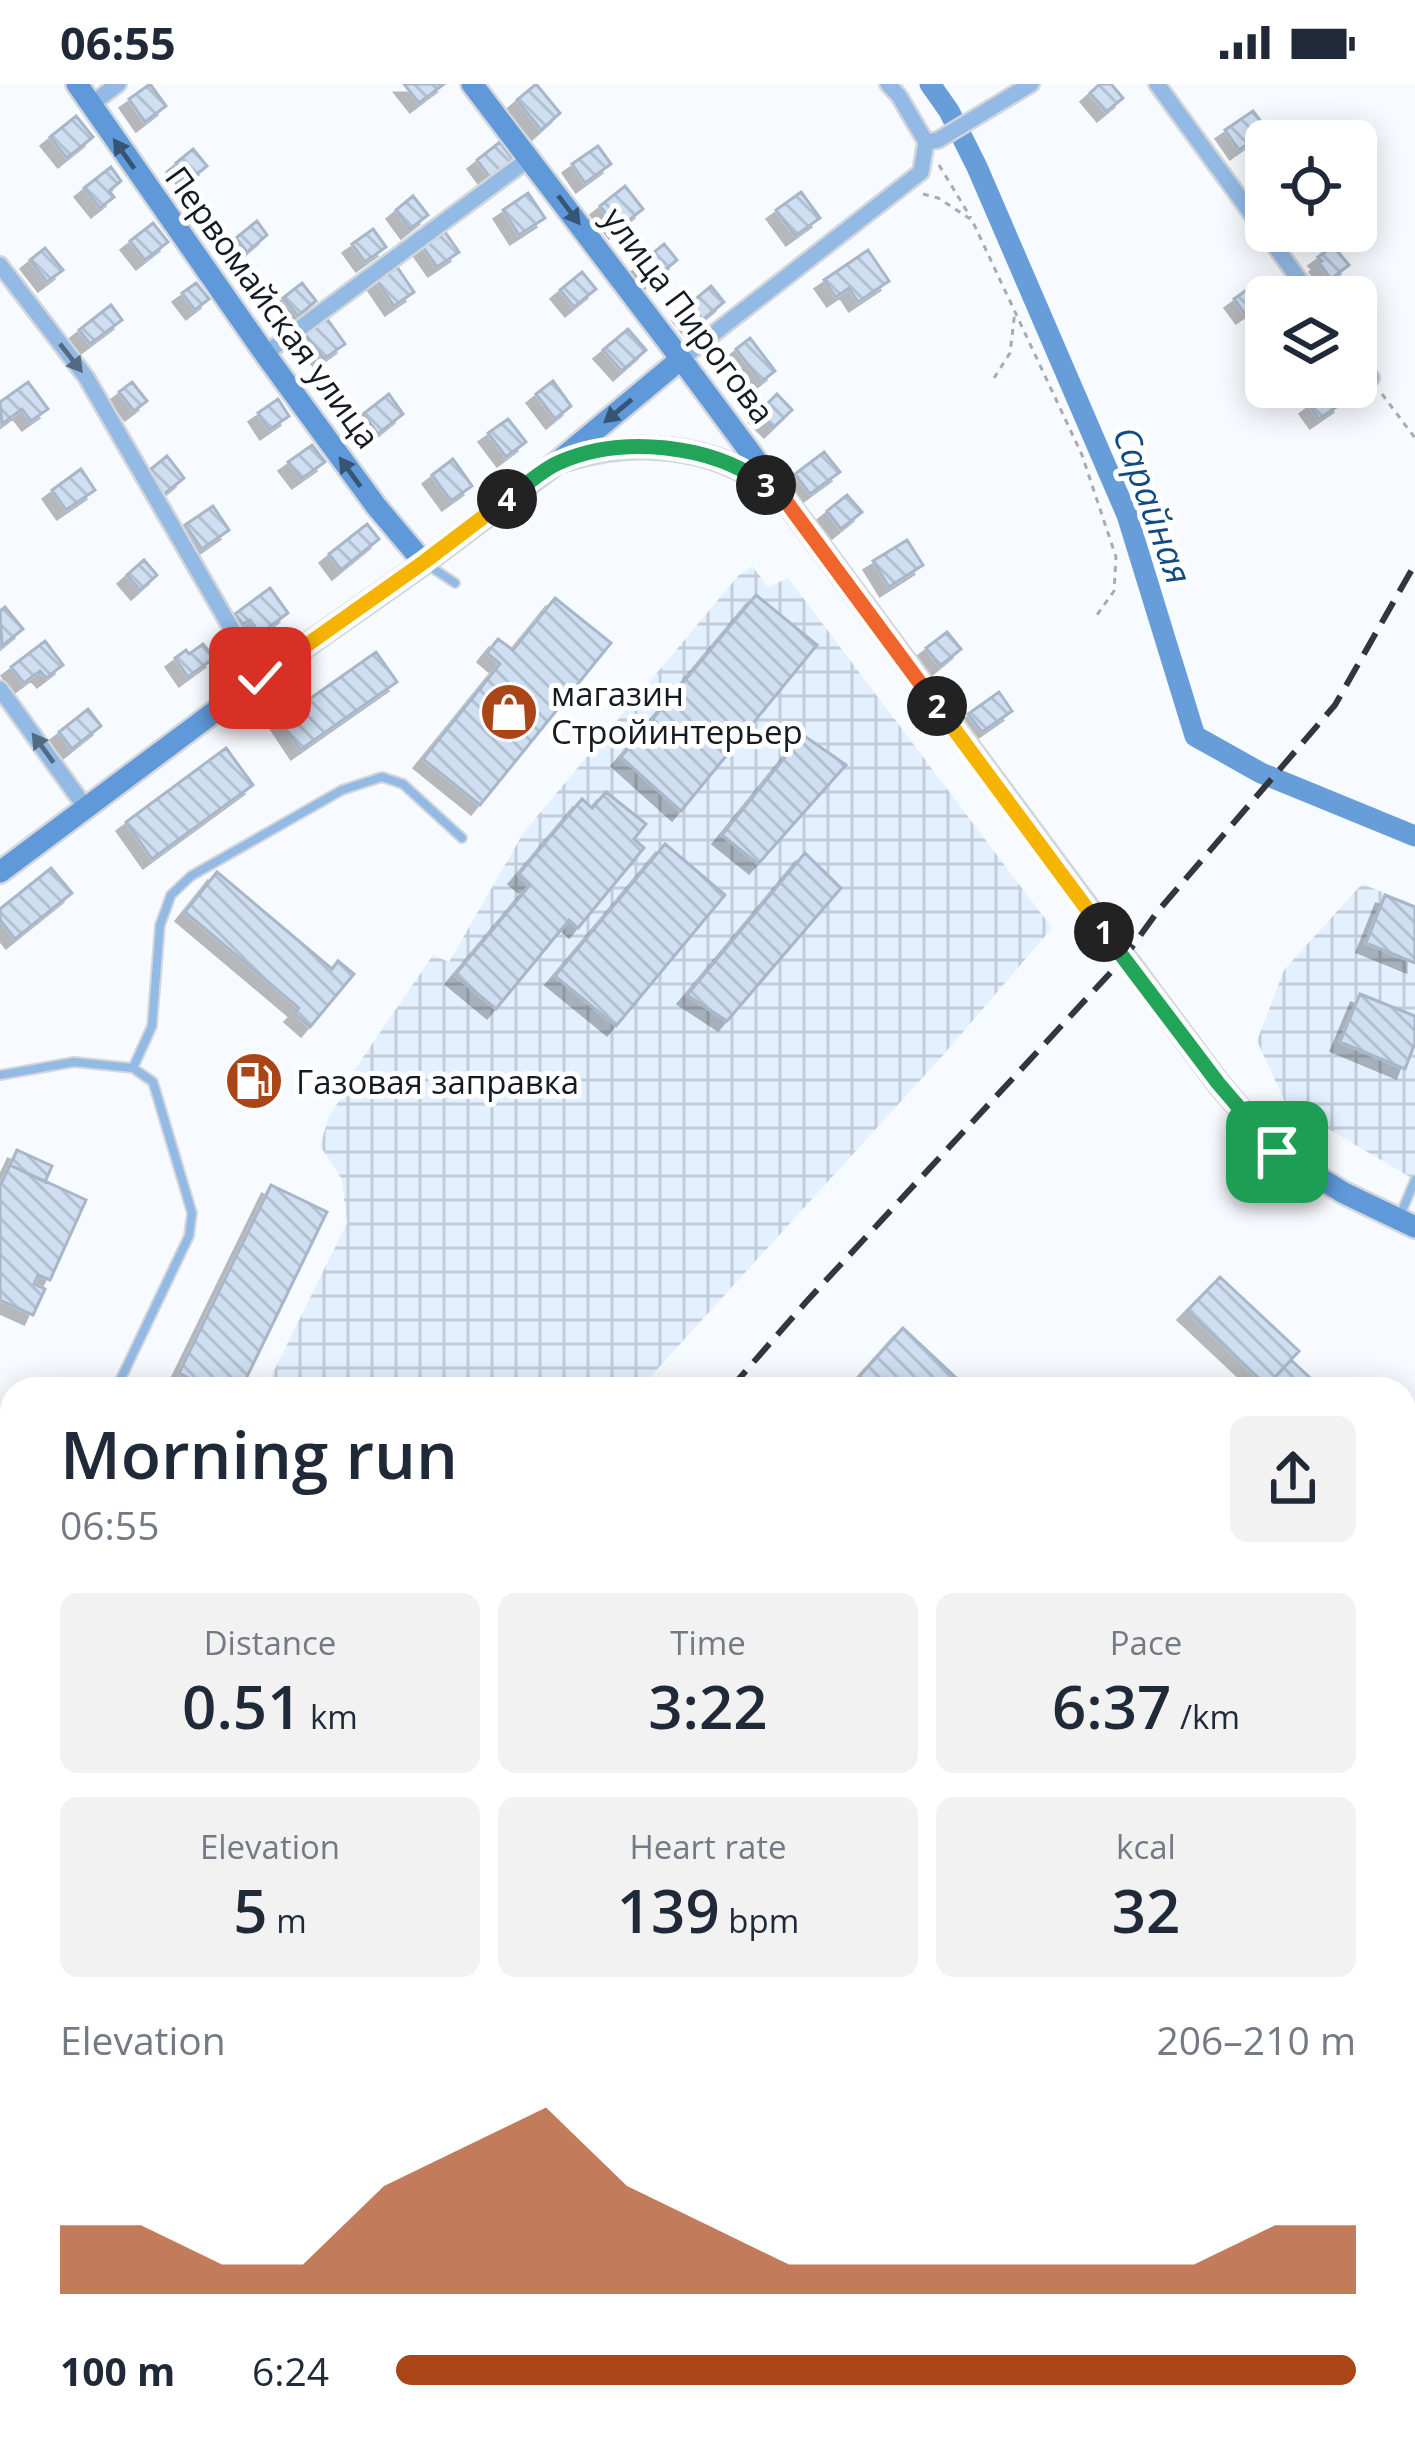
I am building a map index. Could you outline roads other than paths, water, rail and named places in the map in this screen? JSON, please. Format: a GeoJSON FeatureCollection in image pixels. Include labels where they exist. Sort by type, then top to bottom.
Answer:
{"type":"FeatureCollection","features":[{"type":"Feature","properties":{"kind":"main road","name":"Первомайская улица"},"geometry":{"type":"LineString","coordinates":[[77,84],[265,354],[376,506],[424,562]]}},
{"type":"Feature","properties":{"kind":"main road","name":"улица Пирогова"},"geometry":{"type":"LineString","coordinates":[[472,84],[1218,1083],[1277,1152],[1407,1223]]}},
{"type":"Feature","properties":{"kind":"main road"},"geometry":{"type":"LineString","coordinates":[[0,872],[424,562],[554,464],[681,359]]}},
{"type":"Feature","properties":{"kind":"main road"},"geometry":{"type":"LineString","coordinates":[[554,464],[610,449],[691,452],[758,478],[785,500]]}},
{"type":"Feature","properties":{"kind":"street"},"geometry":{"type":"LineString","coordinates":[[89,106],[118,84]]}},
{"type":"Feature","properties":{"kind":"street"},"geometry":{"type":"LineString","coordinates":[[888,84],[932,141]]}},
{"type":"Feature","properties":{"kind":"street"},"geometry":{"type":"LineString","coordinates":[[681,359],[921,172],[932,141],[1031,84]]}},
{"type":"Feature","properties":{"kind":"street"},"geometry":{"type":"LineString","coordinates":[[1157,84],[1297,276]]}},
{"type":"Feature","properties":{"kind":"street"},"geometry":{"type":"LineString","coordinates":[[265,354],[530,158]]}},
{"type":"Feature","properties":{"kind":"street"},"geometry":{"type":"LineString","coordinates":[[0,265],[86,377],[260,678]]}},
{"type":"Feature","properties":{"kind":"street"},"geometry":{"type":"LineString","coordinates":[[0,689],[86,808]]}},
{"type":"Feature","properties":{"kind":"lane"},"geometry":{"type":"LineString","coordinates":[[424,562],[455,583]]}},
{"type":"Feature","properties":{"kind":"lane"},"geometry":{"type":"LineString","coordinates":[[133,1068],[152,1026],[160,925],[171,895],[191,876],[342,790],[382,777],[403,784],[462,838]]}},
{"type":"Feature","properties":{"kind":"lane"},"geometry":{"type":"LineString","coordinates":[[0,1075],[74,1062],[133,1068],[153,1082],[192,1213],[189,1236],[122,1377]]}},
{"type":"Feature","properties":{"kind":"lane"},"geometry":{"type":"LineString","coordinates":[[1407,1223],[1415,1180]]}},
{"type":"Feature","properties":{"kind":"waterway","name":"Сарайная"},"geometry":{"type":"LineString","coordinates":[[930,84],[977,167],[1127,515],[1195,736],[1261,773],[1415,836]]}},
{"type":"Feature","properties":{"kind":"railway"},"geometry":{"type":"LineString","coordinates":[[740,1377],[1124,958],[1158,911],[1335,705],[1415,564]]}},
{"type":"Feature","properties":{"kind":"place","name":"магазин Стройинтерьер"},"geometry":{"type":"Point","coordinates":[509,712]}},
{"type":"Feature","properties":{"kind":"place","name":"Газовая заправка"},"geometry":{"type":"Point","coordinates":[254,1081]}}]}
